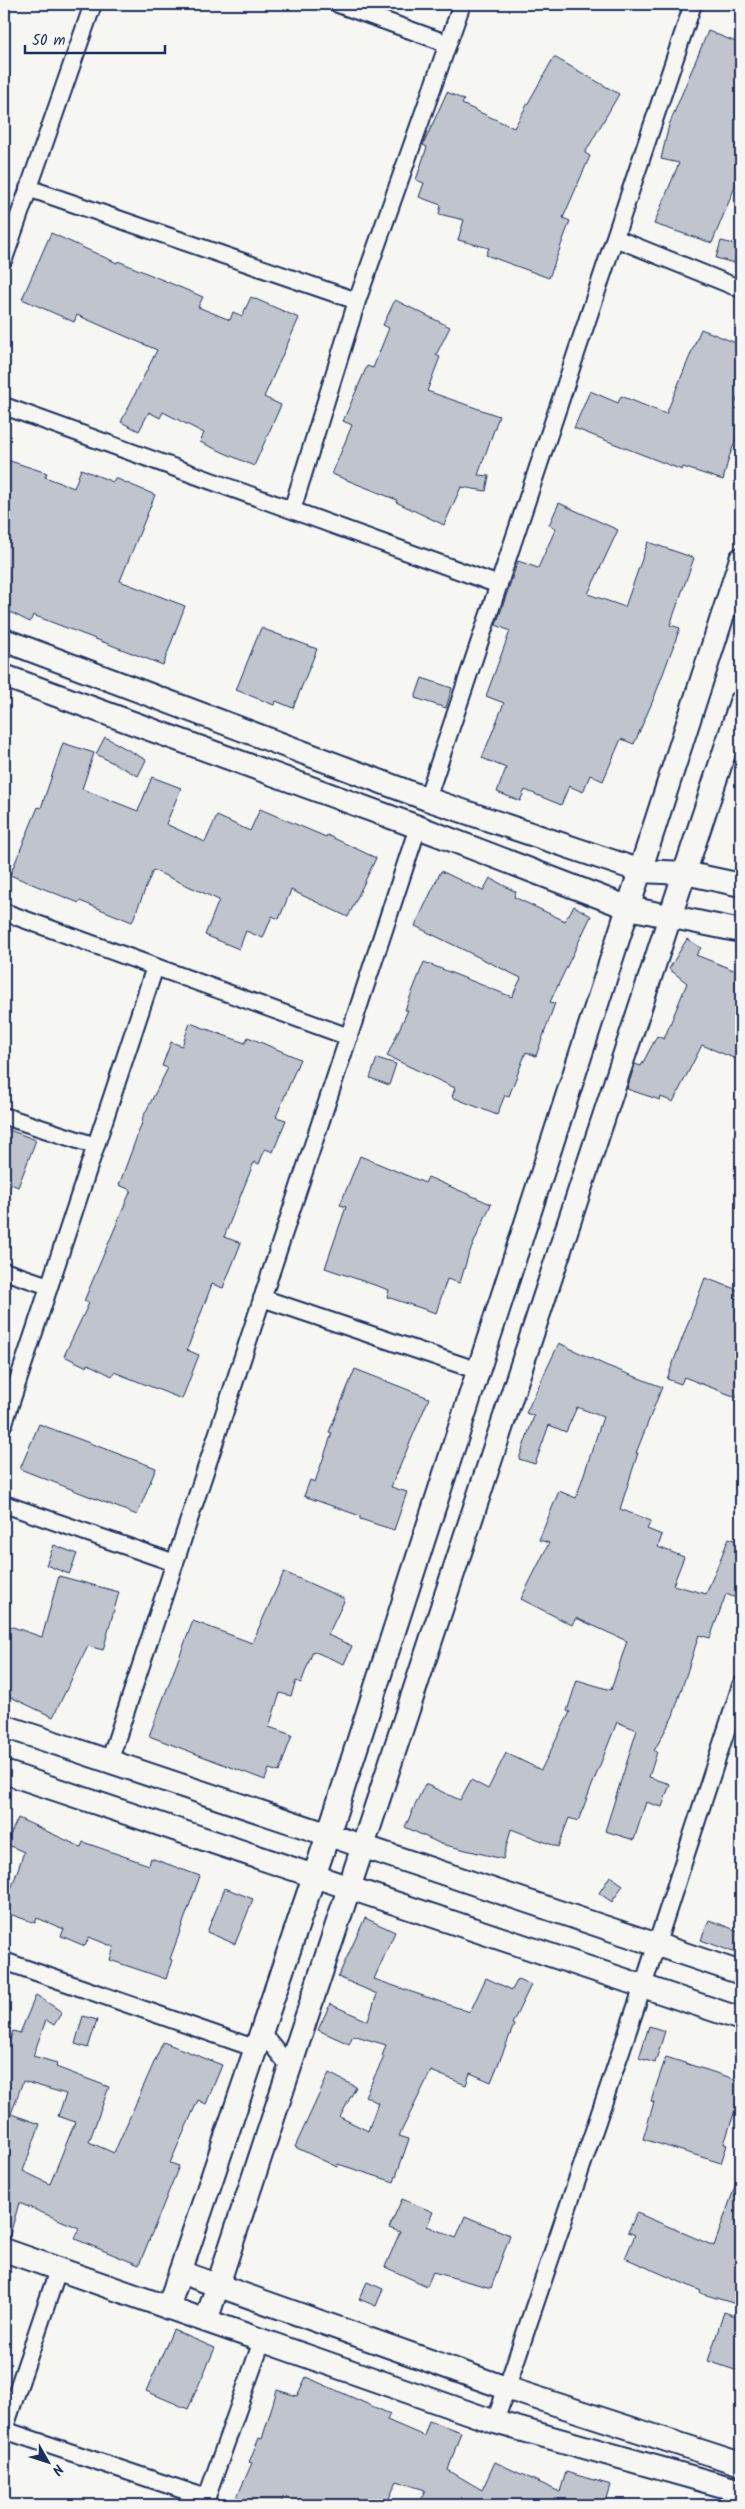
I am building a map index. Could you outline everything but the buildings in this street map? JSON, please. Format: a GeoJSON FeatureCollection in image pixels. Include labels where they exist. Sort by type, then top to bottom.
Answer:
{"type":"FeatureCollection","features":[{"type":"Feature","properties":{"kind":"street"},"geometry":{"type":"LineString","coordinates":[[4,259],[93,4]]}},
{"type":"Feature","properties":{"kind":"street"},"geometry":{"type":"LineString","coordinates":[[338,4],[446,44]]}},
{"type":"Feature","properties":{"kind":"street"},"geometry":{"type":"LineString","coordinates":[[292,510],[357,301],[446,44],[462,4]]}},
{"type":"Feature","properties":{"kind":"street"},"geometry":{"type":"LineString","coordinates":[[427,799],[693,4]]}},
{"type":"Feature","properties":{"kind":"street"},"geometry":{"type":"LineString","coordinates":[[28,188],[357,301]]}},
{"type":"Feature","properties":{"kind":"street"},"geometry":{"type":"LineString","coordinates":[[615,238],[741,289]]}},
{"type":"Feature","properties":{"kind":"street"},"geometry":{"type":"LineString","coordinates":[[4,406],[499,585]]}},
{"type":"Feature","properties":{"kind":"street"},"geometry":{"type":"LineString","coordinates":[[168,2308],[328,1835],[741,559]]}},
{"type":"Feature","properties":{"kind":"street"},"geometry":{"type":"LineString","coordinates":[[4,640],[427,799],[641,871],[685,873],[741,885]]}},
{"type":"Feature","properties":{"kind":"street"},"geometry":{"type":"LineString","coordinates":[[4,676],[418,826],[629,908],[741,931]]}},
{"type":"Feature","properties":{"kind":"street"},"geometry":{"type":"LineString","coordinates":[[206,2321],[740,707]]}},
{"type":"Feature","properties":{"kind":"street"},"geometry":{"type":"LineString","coordinates":[[109,1762],[418,826]]}},
{"type":"Feature","properties":{"kind":"street"},"geometry":{"type":"LineString","coordinates":[[4,912],[349,1037]]}},
{"type":"Feature","properties":{"kind":"street"},"geometry":{"type":"LineString","coordinates":[[4,1423],[155,967]]}},
{"type":"Feature","properties":{"kind":"street"},"geometry":{"type":"LineString","coordinates":[[4,1116],[96,1146]]}},
{"type":"Feature","properties":{"kind":"street"},"geometry":{"type":"LineString","coordinates":[[4,1271],[49,1286]]}},
{"type":"Feature","properties":{"kind":"street"},"geometry":{"type":"LineString","coordinates":[[262,1298],[479,1371]]}},
{"type":"Feature","properties":{"kind":"street"},"geometry":{"type":"LineString","coordinates":[[4,1504],[175,1563]]}},
{"type":"Feature","properties":{"kind":"street"},"geometry":{"type":"LineString","coordinates":[[495,2422],[643,1986],[741,1685]]}},
{"type":"Feature","properties":{"kind":"street"},"geometry":{"type":"LineString","coordinates":[[4,1726],[741,1973]]}},
{"type":"Feature","properties":{"kind":"street"},"geometry":{"type":"LineString","coordinates":[[4,1772],[741,2019]]}},
{"type":"Feature","properties":{"kind":"street"},"geometry":{"type":"LineString","coordinates":[[4,1961],[259,2041],[290,2067]]}},
{"type":"Feature","properties":{"kind":"street"},"geometry":{"type":"LineString","coordinates":[[4,2250],[495,2422],[741,2491]]}},
{"type":"Feature","properties":{"kind":"street"},"geometry":{"type":"LineString","coordinates":[[58,2270],[4,2430],[206,2502],[262,2340]]}},
{"type":"Feature","properties":{"kind":"street"},"geometry":{"type":"LineString","coordinates":[[180,2272],[506,2388],[741,2464]]}}]}
